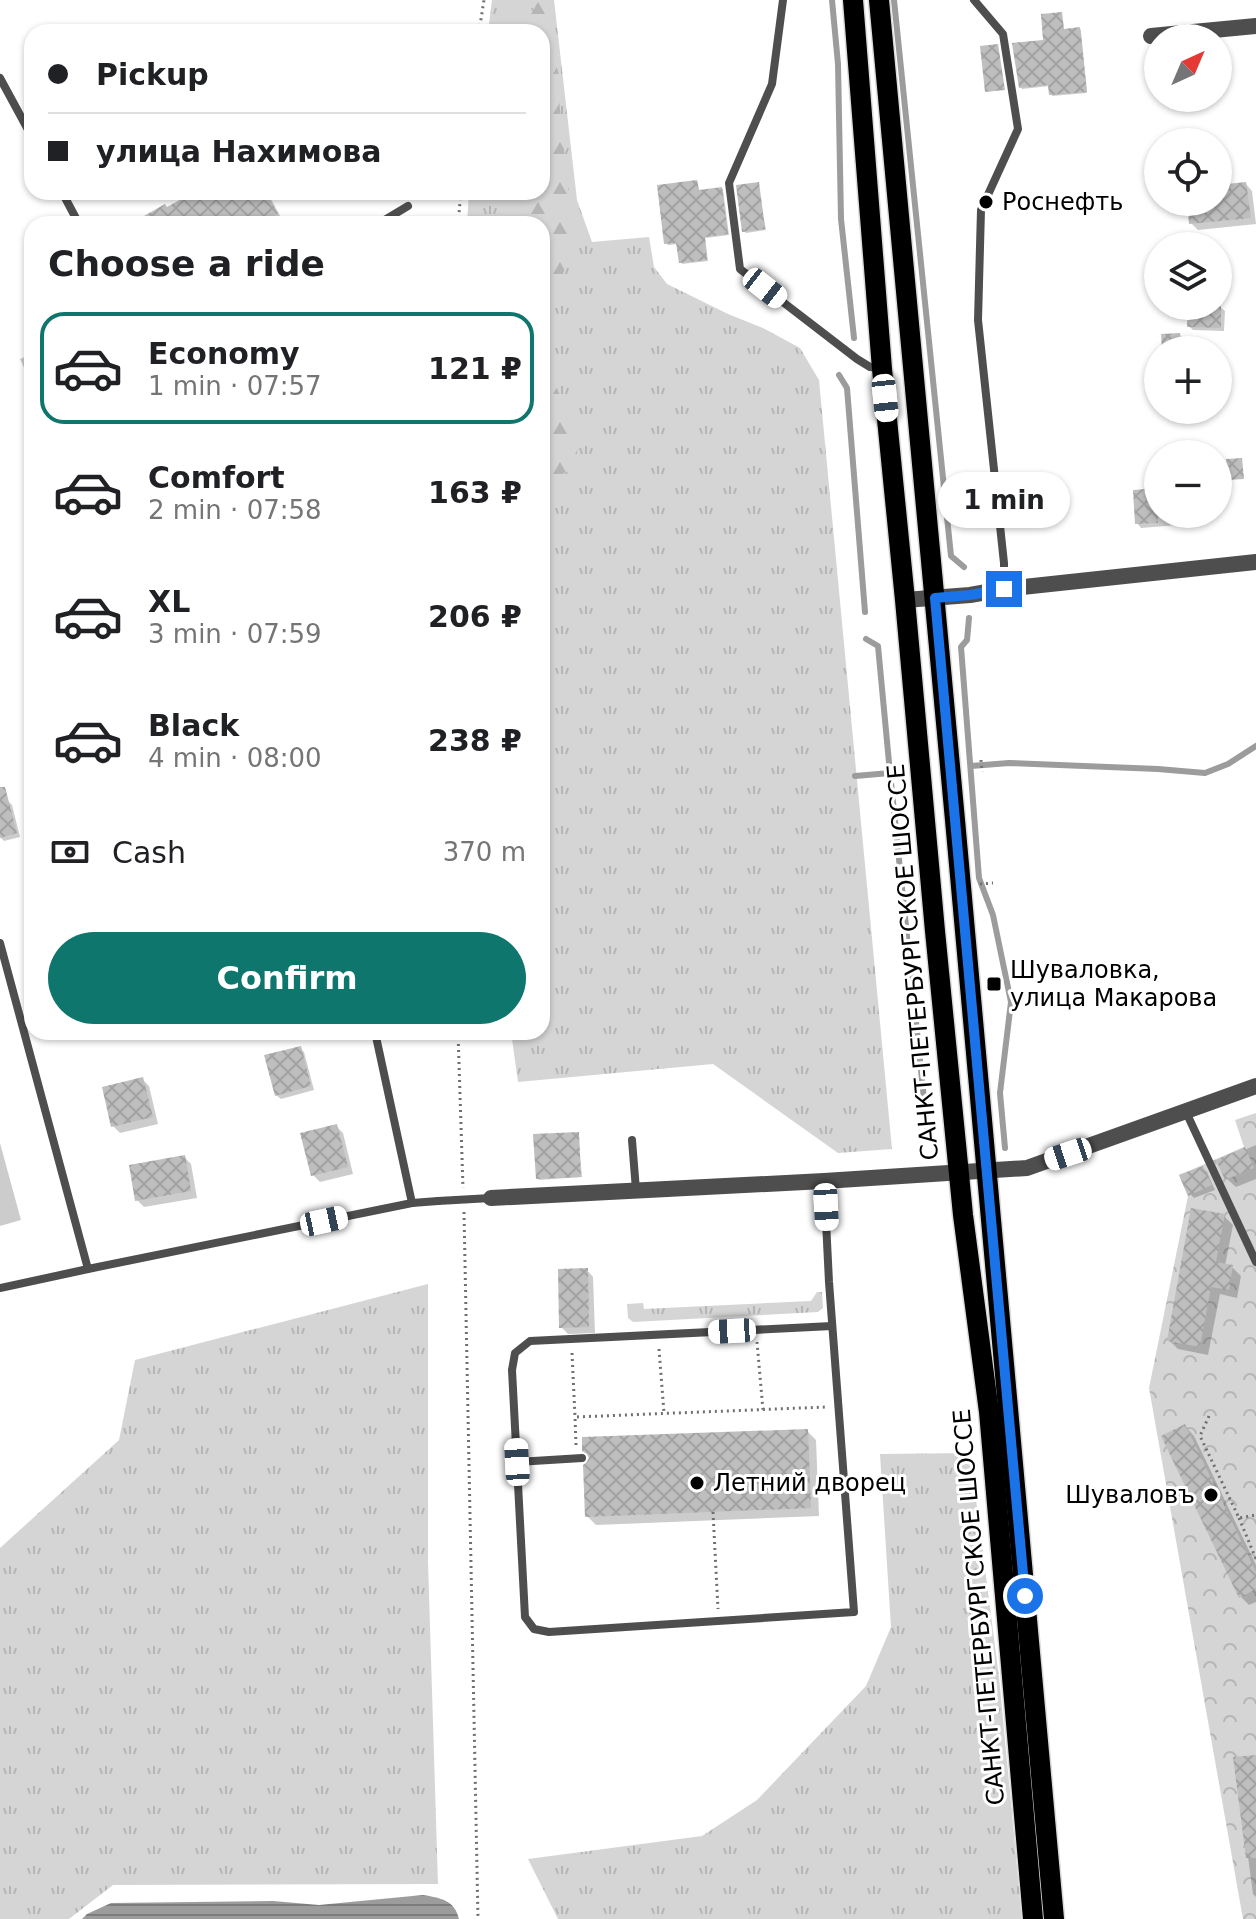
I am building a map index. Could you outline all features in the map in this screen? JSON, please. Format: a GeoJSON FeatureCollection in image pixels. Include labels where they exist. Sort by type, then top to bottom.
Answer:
{"type":"FeatureCollection","features":[{"type":"Feature","properties":{"kind":"main road","name":"САНКТ-ПЕТЕРБУРГСКОЕ ШОССЕ"},"geometry":{"type":"LineString","coordinates":[[853,0],[882,369],[959,1174],[989,1412],[1033,1919]]}},
{"type":"Feature","properties":{"kind":"main road","name":"САНКТ-ПЕТЕРБУРГСКОЕ ШОССЕ"},"geometry":{"type":"LineString","coordinates":[[879,0],[1054,1919]]}},
{"type":"Feature","properties":{"kind":"street"},"geometry":{"type":"LineString","coordinates":[[1232,28],[1256,26]]}},
{"type":"Feature","properties":{"kind":"street"},"geometry":{"type":"LineString","coordinates":[[905,600],[1256,562]]}},
{"type":"Feature","properties":{"kind":"street"},"geometry":{"type":"LineString","coordinates":[[491,1198],[1027,1168],[1256,1086]]}},
{"type":"Feature","properties":{"kind":"lane"},"geometry":{"type":"LineString","coordinates":[[783,0],[772,84],[729,183],[740,269],[857,359],[870,367],[882,369]]}},
{"type":"Feature","properties":{"kind":"lane"},"geometry":{"type":"LineString","coordinates":[[974,0],[1003,34],[1018,129],[981,210],[978,320],[1004,563],[1004,589]]}},
{"type":"Feature","properties":{"kind":"lane"},"geometry":{"type":"LineString","coordinates":[[0,78],[24,122]]}},
{"type":"Feature","properties":{"kind":"lane"},"geometry":{"type":"LineString","coordinates":[[391,216],[408,206]]}},
{"type":"Feature","properties":{"kind":"lane"},"geometry":{"type":"LineString","coordinates":[[0,943],[24,1032]]}},
{"type":"Feature","properties":{"kind":"lane"},"geometry":{"type":"LineString","coordinates":[[26,1040],[88,1269]]}},
{"type":"Feature","properties":{"kind":"lane"},"geometry":{"type":"LineString","coordinates":[[377,1040],[412,1203]]}},
{"type":"Feature","properties":{"kind":"lane"},"geometry":{"type":"LineString","coordinates":[[1186,1112],[1256,1262]]}},
{"type":"Feature","properties":{"kind":"lane"},"geometry":{"type":"LineString","coordinates":[[632,1140],[636,1190]]}},
{"type":"Feature","properties":{"kind":"lane"},"geometry":{"type":"LineString","coordinates":[[824,1181],[854,1612],[549,1632],[534,1629],[525,1617],[512,1370],[515,1353],[530,1341],[832,1326]]}},
{"type":"Feature","properties":{"kind":"lane"},"geometry":{"type":"LineString","coordinates":[[0,1288],[412,1203],[491,1198]]}},
{"type":"Feature","properties":{"kind":"lane"},"geometry":{"type":"LineString","coordinates":[[517,1462],[579,1458]]}},
{"type":"Feature","properties":{"kind":"path"},"geometry":{"type":"LineString","coordinates":[[480,24],[484,0]]}},
{"type":"Feature","properties":{"kind":"path"},"geometry":{"type":"LineString","coordinates":[[981,760],[982,772]]}},
{"type":"Feature","properties":{"kind":"path"},"geometry":{"type":"LineString","coordinates":[[977,884],[993,883]]}},
{"type":"Feature","properties":{"kind":"path"},"geometry":{"type":"LineString","coordinates":[[458,1040],[478,1919]]}},
{"type":"Feature","properties":{"kind":"path"},"geometry":{"type":"LineString","coordinates":[[758,1343],[763,1410]]}},
{"type":"Feature","properties":{"kind":"path"},"geometry":{"type":"LineString","coordinates":[[659,1347],[664,1413]]}},
{"type":"Feature","properties":{"kind":"path"},"geometry":{"type":"LineString","coordinates":[[572,1350],[579,1458]]}},
{"type":"Feature","properties":{"kind":"path"},"geometry":{"type":"LineString","coordinates":[[575,1417],[839,1407]]}},
{"type":"Feature","properties":{"kind":"path"},"geometry":{"type":"LineString","coordinates":[[1209,1416],[1200,1436],[1256,1559]]}},
{"type":"Feature","properties":{"kind":"path"},"geometry":{"type":"LineString","coordinates":[[713,1512],[717,1594]]}},
{"type":"Feature","properties":{"kind":"path"},"geometry":{"type":"LineString","coordinates":[[1239,1518],[1256,1515]]}},
{"type":"Feature","properties":{"kind":"green space"},"geometry":{"type":"Polygon","coordinates":[[[492,0],[554,0],[577,200],[592,242],[649,237],[654,267],[667,284],[800,348],[819,380],[892,1149],[838,1153],[713,1064],[518,1082],[512,1040],[550,1040],[550,216],[468,216],[468,200],[550,200],[550,24],[489,24],[492,0]]]}},
{"type":"Feature","properties":{"kind":"green space"},"geometry":{"type":"Polygon","coordinates":[[[538,0],[549,0],[574,248],[550,303],[550,216],[507,216],[510,200],[550,200],[550,24],[526,24],[538,0]]]}},
{"type":"Feature","properties":{"kind":"green space"},"geometry":{"type":"Polygon","coordinates":[[[550,378],[580,428],[575,469],[550,478],[550,378]]]}},
{"type":"Feature","properties":{"kind":"green space"},"geometry":{"type":"Polygon","coordinates":[[[1256,1113],[1256,1919],[1243,1919],[1149,1388],[1188,1196],[1179,1175],[1244,1147],[1235,1120],[1256,1113]]]}},
{"type":"Feature","properties":{"kind":"green space"},"geometry":{"type":"Polygon","coordinates":[[[428,1284],[428,1562],[438,1884],[113,1885],[69,1919],[0,1919],[0,1548],[119,1440],[135,1360],[428,1284]]]}},
{"type":"Feature","properties":{"kind":"green space"},"geometry":{"type":"Polygon","coordinates":[[[817,1292],[822,1292],[823,1308],[818,1312],[633,1322],[628,1318],[627,1304],[643,1303],[644,1309],[811,1301],[817,1292]]]}},
{"type":"Feature","properties":{"kind":"green space"},"geometry":{"type":"Polygon","coordinates":[[[970,1453],[999,1677],[1022,1919],[558,1919],[528,1859],[702,1836],[757,1800],[866,1686],[891,1627],[880,1454],[970,1453]]]}},
{"type":"Feature","properties":{"kind":"shaded area"},"geometry":{"type":"Polygon","coordinates":[[[423,1895],[450,1904],[459,1919],[82,1919],[111,1903],[273,1901],[319,1905],[423,1895]]]}},
{"type":"Feature","properties":{"kind":"building"},"geometry":{"type":"Polygon","coordinates":[[[1062,12],[1064,29],[1080,27],[1087,92],[1049,95],[1048,85],[1019,88],[1012,43],[1043,40],[1041,14],[1062,12]]]}},
{"type":"Feature","properties":{"kind":"building"},"geometry":{"type":"Polygon","coordinates":[[[998,44],[1005,90],[985,92],[980,46],[998,44]]]}},
{"type":"Feature","properties":{"kind":"building"},"geometry":{"type":"Polygon","coordinates":[[[697,180],[699,190],[722,187],[728,234],[705,237],[707,260],[679,263],[676,243],[664,244],[657,185],[697,180]]]}},
{"type":"Feature","properties":{"kind":"building"},"geometry":{"type":"Polygon","coordinates":[[[759,182],[765,229],[742,232],[736,185],[759,182]]]}},
{"type":"Feature","properties":{"kind":"building"},"geometry":{"type":"Polygon","coordinates":[[[1246,182],[1251,218],[1189,224],[1188,216],[1232,216],[1232,184],[1246,182]]]}},
{"type":"Feature","properties":{"kind":"building"},"geometry":{"type":"Polygon","coordinates":[[[180,200],[270,200],[278,214],[144,216],[165,204],[167,207],[180,200]]]}},
{"type":"Feature","properties":{"kind":"building"},"geometry":{"type":"Polygon","coordinates":[[[1187,320],[1221,320],[1221,328],[1187,327],[1187,320]]]}},
{"type":"Feature","properties":{"kind":"building"},"geometry":{"type":"Polygon","coordinates":[[[1180,333],[1180,336],[1161,336],[1180,333]]]}},
{"type":"Feature","properties":{"kind":"building"},"geometry":{"type":"Polygon","coordinates":[[[1242,458],[1244,479],[1232,480],[1232,459],[1242,458]]]}},
{"type":"Feature","properties":{"kind":"building"},"geometry":{"type":"Polygon","coordinates":[[[1144,489],[1144,524],[1135,524],[1133,490],[1144,489]]]}},
{"type":"Feature","properties":{"kind":"building"},"geometry":{"type":"Polygon","coordinates":[[[0,787],[5,787],[17,833],[0,838],[0,787]]]}},
{"type":"Feature","properties":{"kind":"building"},"geometry":{"type":"Polygon","coordinates":[[[301,1046],[311,1086],[275,1096],[264,1055],[301,1046]]]}},
{"type":"Feature","properties":{"kind":"building"},"geometry":{"type":"Polygon","coordinates":[[[143,1077],[153,1117],[111,1127],[102,1087],[143,1077]]]}},
{"type":"Feature","properties":{"kind":"building"},"geometry":{"type":"Polygon","coordinates":[[[337,1124],[348,1167],[311,1176],[300,1133],[337,1124]]]}},
{"type":"Feature","properties":{"kind":"building"},"geometry":{"type":"Polygon","coordinates":[[[579,1132],[581,1177],[536,1179],[533,1134],[579,1132]]]}},
{"type":"Feature","properties":{"kind":"building"},"geometry":{"type":"Polygon","coordinates":[[[1245,1147],[1254,1168],[1225,1180],[1216,1160],[1245,1147]]]}},
{"type":"Feature","properties":{"kind":"building"},"geometry":{"type":"Polygon","coordinates":[[[185,1155],[191,1191],[135,1201],[129,1165],[185,1155]]]}},
{"type":"Feature","properties":{"kind":"building"},"geometry":{"type":"Polygon","coordinates":[[[1203,1166],[1212,1185],[1188,1196],[1179,1175],[1203,1166]]]}},
{"type":"Feature","properties":{"kind":"building"},"geometry":{"type":"Polygon","coordinates":[[[1191,1208],[1225,1214],[1216,1262],[1233,1265],[1229,1290],[1211,1287],[1200,1347],[1167,1341],[1191,1208]]]}},
{"type":"Feature","properties":{"kind":"building"},"geometry":{"type":"Polygon","coordinates":[[[588,1268],[589,1327],[559,1328],[558,1269],[588,1268]]]}},
{"type":"Feature","properties":{"kind":"building"},"geometry":{"type":"Polygon","coordinates":[[[1185,1424],[1256,1572],[1256,1589],[1239,1598],[1161,1436],[1185,1424]]]}},
{"type":"Feature","properties":{"kind":"building","name":"Летний дворец"},"geometry":{"type":"Polygon","coordinates":[[[808,1429],[811,1508],[585,1517],[583,1465],[589,1458],[582,1451],[582,1437],[808,1429]]]}},
{"type":"Feature","properties":{"kind":"building"},"geometry":{"type":"Polygon","coordinates":[[[1256,1755],[1256,1858],[1246,1858],[1233,1757],[1256,1755]]]}},
{"type":"Feature","properties":{"kind":"waterway"},"geometry":{"type":"LineString","coordinates":[[832,0],[838,64],[841,219],[854,338]]}},
{"type":"Feature","properties":{"kind":"waterway"},"geometry":{"type":"LineString","coordinates":[[894,0],[951,556],[964,567]]}},
{"type":"Feature","properties":{"kind":"waterway"},"geometry":{"type":"LineString","coordinates":[[839,375],[847,388],[865,612]]}},
{"type":"Feature","properties":{"kind":"waterway"},"geometry":{"type":"LineString","coordinates":[[969,618],[967,640],[961,647],[979,878],[993,915],[1011,1002],[1000,1093],[1005,1148]]}},
{"type":"Feature","properties":{"kind":"waterway"},"geometry":{"type":"LineString","coordinates":[[866,639],[878,646],[890,773],[893,772]]}},
{"type":"Feature","properties":{"kind":"waterway"},"geometry":{"type":"LineString","coordinates":[[971,766],[1009,763],[1205,773],[1228,764],[1256,746]]}},
{"type":"Feature","properties":{"kind":"waterway"},"geometry":{"type":"LineString","coordinates":[[855,776],[890,773],[928,1137]]}},
{"type":"Feature","properties":{"kind":"place","name":"Роснефть"},"geometry":{"type":"Point","coordinates":[986,202]}},
{"type":"Feature","properties":{"kind":"place","name":"Шуваловка, улица Макарова"},"geometry":{"type":"Point","coordinates":[994,984]}},
{"type":"Feature","properties":{"kind":"place","name":"Летний дворец"},"geometry":{"type":"Point","coordinates":[697,1483]}},
{"type":"Feature","properties":{"kind":"place","name":"Шуваловъ"},"geometry":{"type":"Point","coordinates":[1211,1495]}},
{"type":"Feature","properties":{"kind":"route"},"geometry":{"type":"LineString","coordinates":[[1004,589],[935,598],[1025,1596]]}}]}
